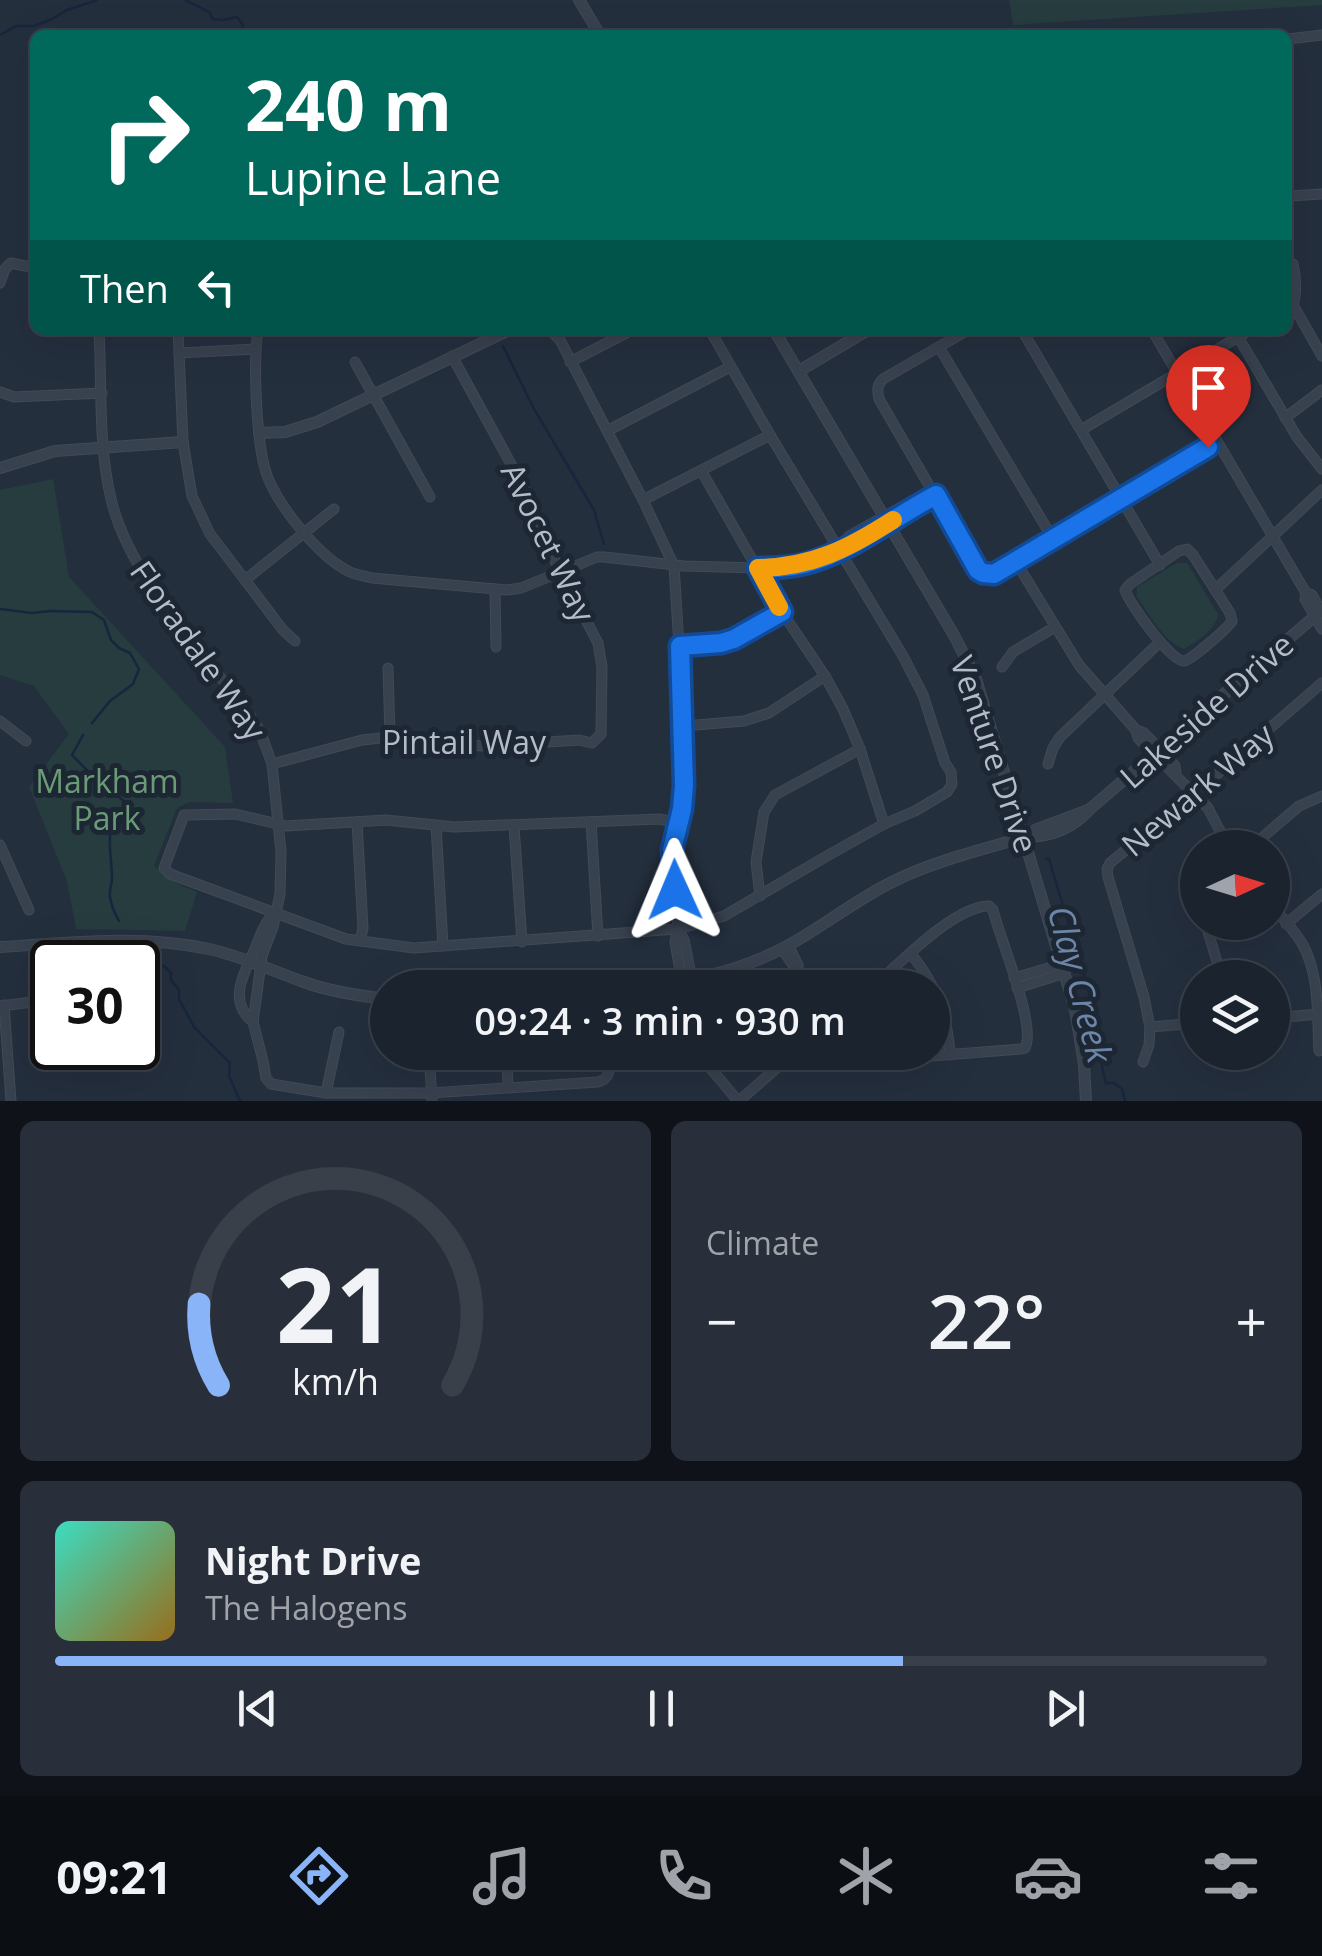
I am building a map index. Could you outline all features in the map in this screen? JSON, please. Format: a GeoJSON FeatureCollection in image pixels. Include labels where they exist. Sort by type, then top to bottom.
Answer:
{"type":"FeatureCollection","features":[{"type":"Feature","properties":{"kind":"street"},"geometry":{"type":"LineString","coordinates":[[579,0],[597,30]]}},
{"type":"Feature","properties":{"kind":"street"},"geometry":{"type":"LineString","coordinates":[[1292,39],[1322,35]]}},
{"type":"Feature","properties":{"kind":"street"},"geometry":{"type":"LineString","coordinates":[[1292,196],[1322,194]]}},
{"type":"Feature","properties":{"kind":"street"},"geometry":{"type":"LineString","coordinates":[[0,283],[11,263],[30,267]]}},
{"type":"Feature","properties":{"kind":"street"},"geometry":{"type":"LineString","coordinates":[[1292,263],[1296,294],[1292,299]]}},
{"type":"Feature","properties":{"kind":"street"},"geometry":{"type":"LineString","coordinates":[[1292,308],[1322,356]]}},
{"type":"Feature","properties":{"kind":"street","name":"Floradale Way"},"geometry":{"type":"LineString","coordinates":[[99,335],[104,446],[111,501],[128,548],[147,580],[251,716],[272,764],[280,894],[262,956],[253,1022],[266,1078],[272,1084],[326,1093]]}},
{"type":"Feature","properties":{"kind":"street"},"geometry":{"type":"LineString","coordinates":[[178,335],[183,442],[196,510],[210,534],[295,641]]}},
{"type":"Feature","properties":{"kind":"street"},"geometry":{"type":"LineString","coordinates":[[257,335],[259,432],[268,478],[322,553],[352,573],[372,578],[495,590],[520,588],[604,556],[674,566],[758,568],[802,564],[839,549],[850,536],[934,492]]}},
{"type":"Feature","properties":{"kind":"street"},"geometry":{"type":"LineString","coordinates":[[259,432],[300,429],[499,335]]}},
{"type":"Feature","properties":{"kind":"street"},"geometry":{"type":"LineString","coordinates":[[560,335],[674,566],[684,785],[672,850],[678,930],[684,940],[686,970]]}},
{"type":"Feature","properties":{"kind":"street"},"geometry":{"type":"LineString","coordinates":[[570,362],[622,335]]}},
{"type":"Feature","properties":{"kind":"street"},"geometry":{"type":"LineString","coordinates":[[679,822],[514,826],[397,820],[278,825],[235,814],[184,814],[164,868],[170,874],[360,942],[414,948],[678,930],[724,916],[947,792],[952,784],[951,772],[923,695],[903,656],[713,335]]}},
{"type":"Feature","properties":{"kind":"street","name":"Venture Drive"},"geometry":{"type":"LineString","coordinates":[[777,335],[956,638],[976,679],[1063,969],[1081,1039],[1086,1101]]}},
{"type":"Feature","properties":{"kind":"street"},"geometry":{"type":"LineString","coordinates":[[798,371],[859,335]]}},
{"type":"Feature","properties":{"kind":"street"},"geometry":{"type":"LineString","coordinates":[[959,335],[884,379],[878,384],[878,392],[983,573],[994,574],[1016,562],[1216,442]]}},
{"type":"Feature","properties":{"kind":"street"},"geometry":{"type":"LineString","coordinates":[[1025,335],[1160,565]]}},
{"type":"Feature","properties":{"kind":"street"},"geometry":{"type":"LineString","coordinates":[[1155,335],[1306,593],[1312,595],[1322,628]]}},
{"type":"Feature","properties":{"kind":"street"},"geometry":{"type":"LineString","coordinates":[[1081,430],[1234,335]]}},
{"type":"Feature","properties":{"kind":"street"},"geometry":{"type":"LineString","coordinates":[[1237,335],[1304,448],[1322,469]]}},
{"type":"Feature","properties":{"kind":"street"},"geometry":{"type":"LineString","coordinates":[[938,346],[1053,539]]}},
{"type":"Feature","properties":{"kind":"street"},"geometry":{"type":"LineString","coordinates":[[179,353],[256,349]]}},
{"type":"Feature","properties":{"kind":"street","name":"Avocet Way"},"geometry":{"type":"LineString","coordinates":[[452,356],[524,488],[560,572],[593,630],[601,654],[598,739]]}},
{"type":"Feature","properties":{"kind":"street"},"geometry":{"type":"LineString","coordinates":[[355,362],[430,497]]}},
{"type":"Feature","properties":{"kind":"street"},"geometry":{"type":"LineString","coordinates":[[607,432],[730,368]]}},
{"type":"Feature","properties":{"kind":"street"},"geometry":{"type":"LineString","coordinates":[[1286,418],[1322,390]]}},
{"type":"Feature","properties":{"kind":"street"},"geometry":{"type":"LineString","coordinates":[[0,392],[14,396],[102,393]]}},
{"type":"Feature","properties":{"kind":"street"},"geometry":{"type":"LineString","coordinates":[[643,500],[770,435]]}},
{"type":"Feature","properties":{"kind":"street"},"geometry":{"type":"LineString","coordinates":[[0,468],[55,451],[183,442]]}},
{"type":"Feature","properties":{"kind":"street"},"geometry":{"type":"LineString","coordinates":[[702,472],[782,612],[826,676],[860,749],[884,824]]}},
{"type":"Feature","properties":{"kind":"street"},"geometry":{"type":"LineString","coordinates":[[1215,590],[1322,490]]}},
{"type":"Feature","properties":{"kind":"street"},"geometry":{"type":"LineString","coordinates":[[245,580],[334,509]]}},
{"type":"Feature","properties":{"kind":"street"},"geometry":{"type":"LineString","coordinates":[[1187,549],[1215,590],[1232,621],[1183,661],[1175,659],[1160,642],[1125,590],[1187,549]]}},
{"type":"Feature","properties":{"kind":"street"},"geometry":{"type":"LineString","coordinates":[[1016,562],[1079,665],[1136,730],[1144,733],[1157,752],[1176,766],[1176,774],[1222,830]]}},
{"type":"Feature","properties":{"kind":"street"},"geometry":{"type":"LineString","coordinates":[[495,590],[496,646]]}},
{"type":"Feature","properties":{"kind":"street"},"geometry":{"type":"LineString","coordinates":[[680,646],[734,639],[782,612]]}},
{"type":"Feature","properties":{"kind":"street","name":"Lakeside Drive"},"geometry":{"type":"LineString","coordinates":[[723,970],[785,947],[898,878],[1079,822],[1319,613]]}},
{"type":"Feature","properties":{"kind":"street"},"geometry":{"type":"LineString","coordinates":[[1002,668],[1013,652],[1055,627]]}},
{"type":"Feature","properties":{"kind":"street"},"geometry":{"type":"LineString","coordinates":[[1048,764],[1060,737],[1160,642]]}},
{"type":"Feature","properties":{"kind":"street"},"geometry":{"type":"LineString","coordinates":[[388,668],[390,738]]}},
{"type":"Feature","properties":{"kind":"street"},"geometry":{"type":"LineString","coordinates":[[684,726],[734,722],[768,713],[826,676]]}},
{"type":"Feature","properties":{"kind":"street","name":"Newark Way"},"geometry":{"type":"LineString","coordinates":[[1150,1027],[1107,869],[1322,682]]}},
{"type":"Feature","properties":{"kind":"street"},"geometry":{"type":"LineString","coordinates":[[0,722],[26,740]]}},
{"type":"Feature","properties":{"kind":"street","name":"Pintail Way"},"geometry":{"type":"LineString","coordinates":[[272,764],[362,740],[390,738],[482,746],[598,739]]}},
{"type":"Feature","properties":{"kind":"street"},"geometry":{"type":"LineString","coordinates":[[760,896],[756,862],[764,812],[775,795],[860,749]]}},
{"type":"Feature","properties":{"kind":"street"},"geometry":{"type":"LineString","coordinates":[[1271,830],[1299,806],[1322,796]]}},
{"type":"Feature","properties":{"kind":"street"},"geometry":{"type":"LineString","coordinates":[[357,822],[363,928],[360,942]]}},
{"type":"Feature","properties":{"kind":"street"},"geometry":{"type":"LineString","coordinates":[[592,822],[598,936]]}},
{"type":"Feature","properties":{"kind":"street"},"geometry":{"type":"LineString","coordinates":[[436,825],[442,946]]}},
{"type":"Feature","properties":{"kind":"street"},"geometry":{"type":"LineString","coordinates":[[514,826],[522,942]]}},
{"type":"Feature","properties":{"kind":"street"},"geometry":{"type":"LineString","coordinates":[[0,845],[29,910]]}},
{"type":"Feature","properties":{"kind":"street"},"geometry":{"type":"LineString","coordinates":[[1290,921],[1322,894]]}},
{"type":"Feature","properties":{"kind":"street"},"geometry":{"type":"LineString","coordinates":[[893,970],[967,910],[989,906],[993,910],[1028,1040],[1024,1048],[950,1055]]}},
{"type":"Feature","properties":{"kind":"street","name":"Floradale Way"},"geometry":{"type":"LineString","coordinates":[[253,1022],[245,1015],[238,992],[244,968],[274,913]]}},
{"type":"Feature","properties":{"kind":"street"},"geometry":{"type":"LineString","coordinates":[[1290,929],[1302,944],[1316,985],[1319,1051]]}},
{"type":"Feature","properties":{"kind":"street"},"geometry":{"type":"LineString","coordinates":[[0,947],[99,941],[194,946],[249,961],[320,988],[370,997]]}},
{"type":"Feature","properties":{"kind":"street"},"geometry":{"type":"LineString","coordinates":[[785,947],[792,967],[798,970]]}},
{"type":"Feature","properties":{"kind":"street"},"geometry":{"type":"LineString","coordinates":[[911,954],[924,970]]}},
{"type":"Feature","properties":{"kind":"street"},"geometry":{"type":"LineString","coordinates":[[1015,983],[1063,969]]}},
{"type":"Feature","properties":{"kind":"street"},"geometry":{"type":"LineString","coordinates":[[11,1101],[2,1006],[30,1002]]}},
{"type":"Feature","properties":{"kind":"street"},"geometry":{"type":"LineString","coordinates":[[1290,1016],[1320,1014]]}},
{"type":"Feature","properties":{"kind":"street"},"geometry":{"type":"LineString","coordinates":[[1143,1062],[1150,1027],[1180,1024]]}},
{"type":"Feature","properties":{"kind":"street"},"geometry":{"type":"LineString","coordinates":[[338,1032],[326,1093],[432,1097],[603,1080],[609,1070]]}},
{"type":"Feature","properties":{"kind":"street"},"geometry":{"type":"LineString","coordinates":[[430,1070],[432,1097]]}},
{"type":"Feature","properties":{"kind":"street"},"geometry":{"type":"LineString","coordinates":[[508,1070],[508,1088]]}},
{"type":"Feature","properties":{"kind":"street"},"geometry":{"type":"LineString","coordinates":[[712,1070],[738,1101],[774,1070]]}},
{"type":"Feature","properties":{"kind":"green space"},"geometry":{"type":"Polygon","coordinates":[[[1009,0],[1322,0],[1322,5],[1013,25],[1009,0]]]}},
{"type":"Feature","properties":{"kind":"green space","name":"Markham Park"},"geometry":{"type":"Polygon","coordinates":[[[53,479],[69,577],[225,747],[233,803],[189,802],[177,808],[154,866],[197,892],[185,931],[76,929],[67,881],[29,787],[69,734],[34,686],[0,675],[0,490],[53,479]]]}},
{"type":"Feature","properties":{"kind":"green space"},"geometry":{"type":"Polygon","coordinates":[[[1177,563],[1187,563],[1218,614],[1210,630],[1184,649],[1163,634],[1137,597],[1137,587],[1177,563]]]}},
{"type":"Feature","properties":{"kind":"waterway","name":"Clay Creek"},"geometry":{"type":"LineString","coordinates":[[0,35],[16,26],[34,26],[97,0]]}},
{"type":"Feature","properties":{"kind":"waterway","name":"Clay Creek"},"geometry":{"type":"LineString","coordinates":[[185,0],[209,12],[213,19],[237,17],[242,30]]}},
{"type":"Feature","properties":{"kind":"waterway","name":"Clay Creek"},"geometry":{"type":"LineString","coordinates":[[503,346],[534,409],[594,510],[604,544]]}},
{"type":"Feature","properties":{"kind":"waterway"},"geometry":{"type":"LineString","coordinates":[[0,609],[92,612],[104,620],[111,640],[130,653],[139,669],[133,684],[110,701],[92,723]]}},
{"type":"Feature","properties":{"kind":"waterway"},"geometry":{"type":"LineString","coordinates":[[83,735],[72,755],[123,800],[123,819],[110,835],[110,895],[119,921]]}},
{"type":"Feature","properties":{"kind":"waterway","name":"Clay Creek"},"geometry":{"type":"LineString","coordinates":[[1046,859],[1094,1009],[1106,1083],[1122,1089],[1125,1101]]}},
{"type":"Feature","properties":{"kind":"waterway"},"geometry":{"type":"LineString","coordinates":[[160,966],[171,973],[194,1027],[230,1063],[229,1076],[240,1101]]}},
{"type":"Feature","properties":{"kind":"slow traffic"},"geometry":{"type":"LineString","coordinates":[[779,607],[758,568],[816,560],[893,520]]}},
{"type":"Feature","properties":{"kind":"route"},"geometry":{"type":"LineString","coordinates":[[675,890],[672,850],[684,785],[680,646],[734,639],[782,612],[758,568],[816,560],[853,544],[936,495],[978,570],[994,574],[1208,447]]}}]}
